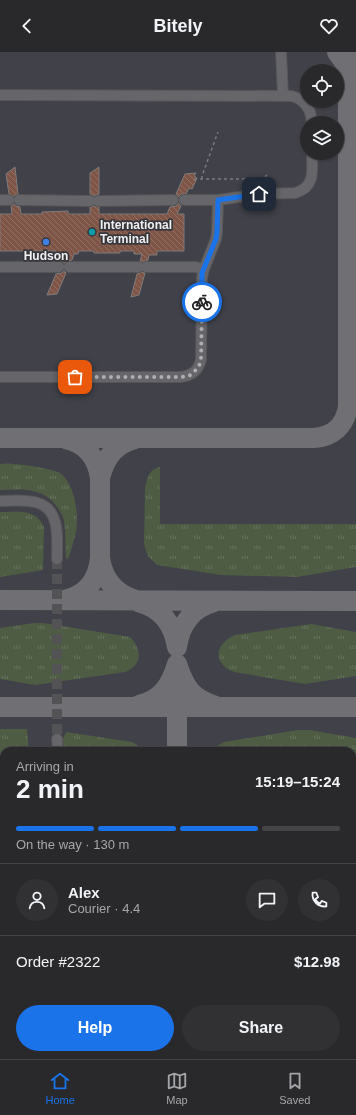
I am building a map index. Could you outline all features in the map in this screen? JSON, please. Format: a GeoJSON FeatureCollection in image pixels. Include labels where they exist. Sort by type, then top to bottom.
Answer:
{"type":"FeatureCollection","features":[{"type":"Feature","properties":{"kind":"lane"},"geometry":{"type":"LineString","coordinates":[[281,52],[283,95]]}},
{"type":"Feature","properties":{"kind":"lane"},"geometry":{"type":"LineString","coordinates":[[0,95],[283,95],[297,97],[306,104],[312,116]]}},
{"type":"Feature","properties":{"kind":"lane"},"geometry":{"type":"LineString","coordinates":[[184,200],[218,200],[259,194],[300,192],[310,182],[312,160]]}},
{"type":"Feature","properties":{"kind":"lane"},"geometry":{"type":"LineString","coordinates":[[19,200],[173,200]]}},
{"type":"Feature","properties":{"kind":"lane"},"geometry":{"type":"LineString","coordinates":[[0,377],[180,377],[191,374],[197,370],[201,360],[202,278],[216,239],[218,200]]}},
{"type":"Feature","properties":{"kind":"lane"},"geometry":{"type":"LineString","coordinates":[[0,267],[204,269]]}},
{"type":"Feature","properties":{"kind":"lane"},"geometry":{"type":"LineString","coordinates":[[0,501],[28,501],[39,503],[48,509],[54,518],[56,529],[57,559]]}},
{"type":"Feature","properties":{"kind":"lane"},"geometry":{"type":"LineString","coordinates":[[58,738],[58,747]]}},
{"type":"Feature","properties":{"kind":"path"},"geometry":{"type":"LineString","coordinates":[[202,179],[218,132]]}},
{"type":"Feature","properties":{"kind":"path"},"geometry":{"type":"LineString","coordinates":[[194,179],[262,179],[267,175]]}},
{"type":"Feature","properties":{"kind":"shaded area"},"geometry":{"type":"Polygon","coordinates":[[[0,52],[356,52],[356,747],[0,747],[0,52]]]}},
{"type":"Feature","properties":{"kind":"green space"},"geometry":{"type":"Polygon","coordinates":[[[0,464],[22,465],[57,471],[68,482],[75,502],[77,521],[74,539],[69,557],[67,559],[64,521],[62,515],[52,500],[32,491],[16,489],[0,490],[0,464]]]}},
{"type":"Feature","properties":{"kind":"green space"},"geometry":{"type":"Polygon","coordinates":[[[160,467],[160,524],[356,524],[356,567],[297,577],[221,575],[157,565],[148,556],[144,544],[145,491],[148,476],[154,469],[160,467]]]}},
{"type":"Feature","properties":{"kind":"green space"},"geometry":{"type":"Polygon","coordinates":[[[0,512],[25,512],[41,521],[44,527],[43,570],[0,577],[0,512]]]}},
{"type":"Feature","properties":{"kind":"green space"},"geometry":{"type":"Polygon","coordinates":[[[43,623],[130,637],[137,647],[139,656],[138,661],[131,669],[125,672],[35,685],[0,679],[0,628],[43,623]]]}},
{"type":"Feature","properties":{"kind":"green space"},"geometry":{"type":"Polygon","coordinates":[[[311,624],[356,632],[356,676],[305,684],[234,672],[225,668],[220,660],[220,647],[235,635],[311,624]]]}},
{"type":"Feature","properties":{"kind":"green space"},"geometry":{"type":"Polygon","coordinates":[[[0,729],[27,729],[29,747],[0,747],[0,729]]]}},
{"type":"Feature","properties":{"kind":"green space"},"geometry":{"type":"Polygon","coordinates":[[[298,730],[310,730],[356,738],[356,747],[215,747],[224,742],[298,730]]]}},
{"type":"Feature","properties":{"kind":"green space"},"geometry":{"type":"Polygon","coordinates":[[[66,732],[132,742],[138,747],[64,747],[63,739],[66,732]]]}},
{"type":"Feature","properties":{"kind":"building"},"geometry":{"type":"Polygon","coordinates":[[[15,167],[18,194],[14,196],[9,194],[6,174],[15,167]]]}},
{"type":"Feature","properties":{"kind":"building"},"geometry":{"type":"Polygon","coordinates":[[[99,167],[99,194],[94,196],[90,194],[90,173],[99,167]]]}},
{"type":"Feature","properties":{"kind":"building"},"geometry":{"type":"Polygon","coordinates":[[[196,173],[194,176],[197,178],[192,189],[189,188],[186,194],[181,194],[178,197],[176,194],[185,174],[196,173]]]}},
{"type":"Feature","properties":{"kind":"building","name":"International Terminal"},"geometry":{"type":"Polygon","coordinates":[[[178,203],[181,206],[177,214],[184,214],[184,251],[157,251],[157,255],[149,255],[148,260],[142,262],[140,261],[142,254],[134,254],[134,251],[120,251],[120,253],[94,253],[94,251],[79,251],[78,254],[74,254],[72,260],[64,263],[61,261],[64,254],[56,255],[56,251],[0,251],[0,214],[12,214],[11,206],[14,204],[20,207],[21,214],[42,214],[42,212],[68,211],[68,214],[90,214],[90,207],[94,206],[99,207],[99,214],[167,214],[170,207],[176,206],[178,203]]]}},
{"type":"Feature","properties":{"kind":"building"},"geometry":{"type":"Polygon","coordinates":[[[64,271],[66,273],[57,294],[47,295],[56,274],[64,271]]]}},
{"type":"Feature","properties":{"kind":"building"},"geometry":{"type":"Polygon","coordinates":[[[142,272],[145,273],[139,295],[131,297],[137,274],[142,272]]]}},
{"type":"Feature","properties":{"kind":"taxiway"},"geometry":{"type":"LineString","coordinates":[[337,52],[345,63],[348,75],[350,64],[356,54]]}},
{"type":"Feature","properties":{"kind":"taxiway"},"geometry":{"type":"LineString","coordinates":[[0,438],[314,438],[327,435],[337,429],[344,419],[348,407],[348,75]]}},
{"type":"Feature","properties":{"kind":"taxiway"},"geometry":{"type":"LineString","coordinates":[[65,439],[79,444],[89,452],[96,464],[100,478],[108,458],[116,448],[135,439]]}},
{"type":"Feature","properties":{"kind":"taxiway"},"geometry":{"type":"LineString","coordinates":[[100,478],[100,558]]}},
{"type":"Feature","properties":{"kind":"taxiway"},"geometry":{"type":"LineString","coordinates":[[65,600],[79,594],[90,585],[97,573],[100,558],[104,573],[111,585],[122,594],[136,600]]}},
{"type":"Feature","properties":{"kind":"taxiway"},"geometry":{"type":"LineString","coordinates":[[0,600],[356,601]]}},
{"type":"Feature","properties":{"kind":"taxiway"},"geometry":{"type":"LineString","coordinates":[[138,602],[153,608],[165,618],[175,638],[177,647],[181,632],[188,618],[199,608],[214,602]]}},
{"type":"Feature","properties":{"kind":"taxiway"},"geometry":{"type":"LineString","coordinates":[[139,705],[147,703],[164,690],[172,679],[177,664],[183,680],[190,691],[201,700],[216,706]]}},
{"type":"Feature","properties":{"kind":"taxiway"},"geometry":{"type":"LineString","coordinates":[[177,694],[177,747]]}},
{"type":"Feature","properties":{"kind":"taxiway"},"geometry":{"type":"LineString","coordinates":[[0,707],[356,707]]}},
{"type":"Feature","properties":{"kind":"tunnel"},"geometry":{"type":"LineString","coordinates":[[57,559],[57,739]]}},
{"type":"Feature","properties":{"kind":"way so far"},"geometry":{"type":"LineString","coordinates":[[75,377],[189,376],[197,370],[201,360],[202,302]]}},
{"type":"Feature","properties":{"kind":"place","name":"International Terminal"},"geometry":{"type":"Point","coordinates":[92,232]}},
{"type":"Feature","properties":{"kind":"place","name":"Hudson"},"geometry":{"type":"Point","coordinates":[46,242]}},
{"type":"Feature","properties":{"kind":"route"},"geometry":{"type":"LineString","coordinates":[[202,302],[202,273],[216,239],[218,200],[259,194]]}}]}
